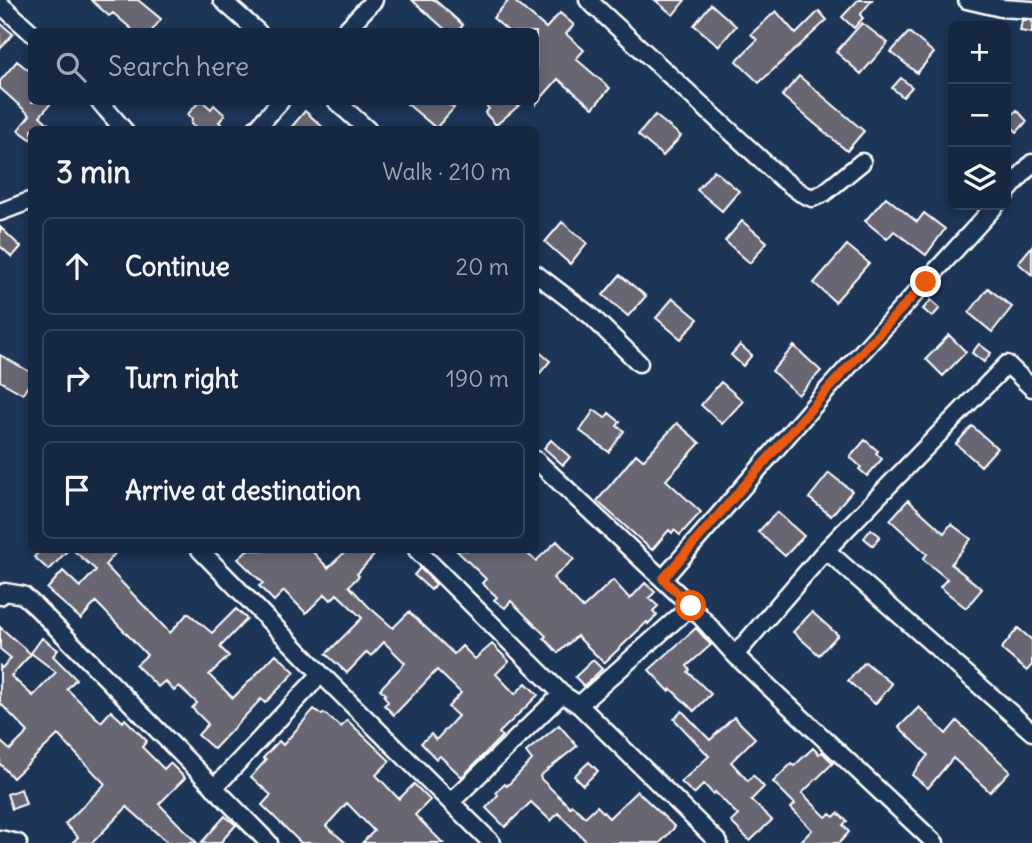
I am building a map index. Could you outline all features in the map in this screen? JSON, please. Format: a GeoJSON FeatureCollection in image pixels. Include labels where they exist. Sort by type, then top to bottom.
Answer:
{"type":"FeatureCollection","features":[{"type":"Feature","properties":{"kind":"street"},"geometry":{"type":"LineString","coordinates":[[222,0],[254,28]]}},
{"type":"Feature","properties":{"kind":"street"},"geometry":{"type":"LineString","coordinates":[[348,28],[374,0]]}},
{"type":"Feature","properties":{"kind":"street"},"geometry":{"type":"LineString","coordinates":[[589,0],[781,178],[801,193],[812,198],[824,193],[862,162]]}},
{"type":"Feature","properties":{"kind":"street"},"geometry":{"type":"LineString","coordinates":[[967,0],[989,6],[1032,10]]}},
{"type":"Feature","properties":{"kind":"street"},"geometry":{"type":"LineString","coordinates":[[0,4],[28,29]]}},
{"type":"Feature","properties":{"kind":"street"},"geometry":{"type":"LineString","coordinates":[[103,105],[121,126]]}},
{"type":"Feature","properties":{"kind":"street"},"geometry":{"type":"LineString","coordinates":[[259,126],[277,105]]}},
{"type":"Feature","properties":{"kind":"street"},"geometry":{"type":"LineString","coordinates":[[340,105],[364,126]]}},
{"type":"Feature","properties":{"kind":"street"},"geometry":{"type":"LineString","coordinates":[[1011,187],[1032,163]]}},
{"type":"Feature","properties":{"kind":"street"},"geometry":{"type":"LineString","coordinates":[[0,212],[28,202]]}},
{"type":"Feature","properties":{"kind":"street"},"geometry":{"type":"LineString","coordinates":[[663,579],[829,388],[991,210]]}},
{"type":"Feature","properties":{"kind":"street"},"geometry":{"type":"LineString","coordinates":[[539,276],[591,317],[639,363]]}},
{"type":"Feature","properties":{"kind":"street"},"geometry":{"type":"LineString","coordinates":[[735,654],[826,550],[1007,364],[1032,388]]}},
{"type":"Feature","properties":{"kind":"street"},"geometry":{"type":"LineString","coordinates":[[539,463],[691,606],[735,654],[935,843]]}},
{"type":"Feature","properties":{"kind":"street"},"geometry":{"type":"LineString","coordinates":[[826,550],[1032,732]]}},
{"type":"Feature","properties":{"kind":"street"},"geometry":{"type":"LineString","coordinates":[[203,553],[492,843]]}},
{"type":"Feature","properties":{"kind":"street"},"geometry":{"type":"LineString","coordinates":[[420,553],[562,694],[579,705],[719,843]]}},
{"type":"Feature","properties":{"kind":"street"},"geometry":{"type":"LineString","coordinates":[[0,596],[5,592],[23,595],[35,606],[269,843]]}},
{"type":"Feature","properties":{"kind":"street"},"geometry":{"type":"LineString","coordinates":[[579,705],[691,606]]}},
{"type":"Feature","properties":{"kind":"street"},"geometry":{"type":"LineString","coordinates":[[214,788],[321,674]]}},
{"type":"Feature","properties":{"kind":"street"},"geometry":{"type":"LineString","coordinates":[[451,802],[562,694]]}},
{"type":"Feature","properties":{"kind":"street"},"geometry":{"type":"LineString","coordinates":[[0,839],[18,843]]}},
{"type":"Feature","properties":{"kind":"building"},"geometry":{"type":"Polygon","coordinates":[[[91,0],[138,0],[161,19],[154,28],[130,28],[113,13],[109,16],[91,0]]]}},
{"type":"Feature","properties":{"kind":"building"},"geometry":{"type":"Polygon","coordinates":[[[412,0],[435,0],[463,25],[460,28],[444,28],[412,0]]]}},
{"type":"Feature","properties":{"kind":"building"},"geometry":{"type":"Polygon","coordinates":[[[509,0],[513,0],[546,28],[560,13],[574,25],[566,34],[584,50],[576,59],[610,88],[593,108],[558,79],[539,101],[539,28],[504,28],[493,18],[509,0]]]}},
{"type":"Feature","properties":{"kind":"building"},"geometry":{"type":"Polygon","coordinates":[[[655,0],[685,0],[673,15],[655,0]]]}},
{"type":"Feature","properties":{"kind":"building"},"geometry":{"type":"Polygon","coordinates":[[[858,0],[872,0],[860,15],[863,18],[854,28],[842,17],[858,0]]]}},
{"type":"Feature","properties":{"kind":"building"},"geometry":{"type":"Polygon","coordinates":[[[711,4],[736,26],[719,46],[694,25],[711,4]]]}},
{"type":"Feature","properties":{"kind":"building"},"geometry":{"type":"Polygon","coordinates":[[[776,11],[796,34],[819,11],[827,20],[759,83],[736,61],[757,40],[751,34],[776,11]]]}},
{"type":"Feature","properties":{"kind":"building"},"geometry":{"type":"Polygon","coordinates":[[[1022,20],[1032,20],[1032,33],[1020,31],[1022,20]]]}},
{"type":"Feature","properties":{"kind":"building"},"geometry":{"type":"Polygon","coordinates":[[[0,23],[13,34],[0,49],[0,23]]]}},
{"type":"Feature","properties":{"kind":"building"},"geometry":{"type":"Polygon","coordinates":[[[862,23],[888,43],[861,74],[836,52],[862,23]]]}},
{"type":"Feature","properties":{"kind":"building"},"geometry":{"type":"Polygon","coordinates":[[[909,32],[934,53],[917,73],[891,52],[909,32]]]}},
{"type":"Feature","properties":{"kind":"building"},"geometry":{"type":"Polygon","coordinates":[[[17,61],[28,70],[28,105],[49,105],[40,116],[51,126],[28,126],[28,137],[18,130],[30,115],[0,88],[0,81],[17,61]]]}},
{"type":"Feature","properties":{"kind":"building"},"geometry":{"type":"Polygon","coordinates":[[[799,76],[864,131],[847,151],[782,96],[799,76]]]}},
{"type":"Feature","properties":{"kind":"building"},"geometry":{"type":"Polygon","coordinates":[[[901,78],[912,87],[903,97],[892,88],[901,78]]]}},
{"type":"Feature","properties":{"kind":"building"},"geometry":{"type":"Polygon","coordinates":[[[196,105],[206,105],[211,109],[214,105],[225,115],[219,122],[224,126],[193,126],[192,119],[187,115],[196,105]]]}},
{"type":"Feature","properties":{"kind":"building"},"geometry":{"type":"Polygon","coordinates":[[[409,105],[450,105],[454,108],[438,126],[434,126],[409,105]]]}},
{"type":"Feature","properties":{"kind":"building"},"geometry":{"type":"Polygon","coordinates":[[[486,105],[519,105],[496,125],[485,113],[489,109],[486,105]]]}},
{"type":"Feature","properties":{"kind":"building"},"geometry":{"type":"Polygon","coordinates":[[[1017,110],[1027,121],[1017,132],[1011,126],[1011,116],[1017,110]]]}},
{"type":"Feature","properties":{"kind":"building"},"geometry":{"type":"Polygon","coordinates":[[[305,111],[322,126],[292,126],[305,111]]]}},
{"type":"Feature","properties":{"kind":"building"},"geometry":{"type":"Polygon","coordinates":[[[655,115],[681,136],[663,156],[638,135],[655,115]]]}},
{"type":"Feature","properties":{"kind":"building"},"geometry":{"type":"Polygon","coordinates":[[[714,170],[739,191],[722,211],[697,190],[714,170]]]}},
{"type":"Feature","properties":{"kind":"building"},"geometry":{"type":"Polygon","coordinates":[[[886,197],[917,222],[924,213],[945,229],[926,255],[894,231],[887,239],[865,221],[886,197]]]}},
{"type":"Feature","properties":{"kind":"building"},"geometry":{"type":"Polygon","coordinates":[[[742,221],[767,242],[750,263],[725,241],[742,221]]]}},
{"type":"Feature","properties":{"kind":"building"},"geometry":{"type":"Polygon","coordinates":[[[562,222],[587,243],[570,264],[545,242],[562,222]]]}},
{"type":"Feature","properties":{"kind":"building"},"geometry":{"type":"Polygon","coordinates":[[[0,227],[21,247],[12,257],[0,246],[0,227]]]}},
{"type":"Feature","properties":{"kind":"building"},"geometry":{"type":"Polygon","coordinates":[[[847,245],[869,263],[835,302],[814,283],[847,245]]]}},
{"type":"Feature","properties":{"kind":"building"},"geometry":{"type":"Polygon","coordinates":[[[1032,246],[1032,275],[1018,263],[1032,246]]]}},
{"type":"Feature","properties":{"kind":"building"},"geometry":{"type":"Polygon","coordinates":[[[620,275],[646,296],[628,316],[603,295],[620,275]]]}},
{"type":"Feature","properties":{"kind":"building"},"geometry":{"type":"Polygon","coordinates":[[[988,288],[1012,307],[992,332],[969,313],[988,288]]]}},
{"type":"Feature","properties":{"kind":"building"},"geometry":{"type":"Polygon","coordinates":[[[673,298],[698,319],[681,339],[656,318],[673,298]]]}},
{"type":"Feature","properties":{"kind":"building"},"geometry":{"type":"Polygon","coordinates":[[[931,300],[940,308],[932,317],[923,309],[931,300]]]}},
{"type":"Feature","properties":{"kind":"building"},"geometry":{"type":"Polygon","coordinates":[[[949,335],[966,352],[943,376],[926,359],[949,335]]]}},
{"type":"Feature","properties":{"kind":"building"},"geometry":{"type":"Polygon","coordinates":[[[979,344],[991,353],[984,362],[972,353],[979,344]]]}},
{"type":"Feature","properties":{"kind":"building"},"geometry":{"type":"Polygon","coordinates":[[[740,345],[752,355],[743,366],[731,355],[740,345]]]}},
{"type":"Feature","properties":{"kind":"building"},"geometry":{"type":"Polygon","coordinates":[[[794,346],[821,371],[798,395],[772,371],[794,346]]]}},
{"type":"Feature","properties":{"kind":"building"},"geometry":{"type":"Polygon","coordinates":[[[539,352],[550,361],[539,374],[539,352]]]}},
{"type":"Feature","properties":{"kind":"building"},"geometry":{"type":"Polygon","coordinates":[[[0,355],[28,371],[28,386],[23,394],[0,381],[0,355]]]}},
{"type":"Feature","properties":{"kind":"building"},"geometry":{"type":"Polygon","coordinates":[[[721,382],[743,401],[722,424],[701,405],[721,382]]]}},
{"type":"Feature","properties":{"kind":"building"},"geometry":{"type":"Polygon","coordinates":[[[594,410],[605,418],[609,413],[620,422],[617,426],[624,431],[609,452],[580,431],[594,410]]]}},
{"type":"Feature","properties":{"kind":"building"},"geometry":{"type":"Polygon","coordinates":[[[677,423],[700,443],[666,480],[701,512],[680,535],[669,530],[652,550],[597,501],[636,454],[643,460],[677,423]]]}},
{"type":"Feature","properties":{"kind":"building"},"geometry":{"type":"Polygon","coordinates":[[[972,426],[997,448],[981,466],[956,444],[972,426]]]}},
{"type":"Feature","properties":{"kind":"building"},"geometry":{"type":"Polygon","coordinates":[[[551,440],[570,457],[563,465],[544,448],[551,440]]]}},
{"type":"Feature","properties":{"kind":"building"},"geometry":{"type":"Polygon","coordinates":[[[865,440],[878,451],[876,453],[882,459],[867,476],[850,457],[865,440]]]}},
{"type":"Feature","properties":{"kind":"building"},"geometry":{"type":"Polygon","coordinates":[[[829,473],[852,491],[831,516],[809,498],[829,473]]]}},
{"type":"Feature","properties":{"kind":"building"},"geometry":{"type":"Polygon","coordinates":[[[908,500],[944,533],[951,524],[971,539],[951,564],[982,589],[966,608],[940,587],[947,579],[923,559],[927,554],[890,520],[908,500]]]}},
{"type":"Feature","properties":{"kind":"building"},"geometry":{"type":"Polygon","coordinates":[[[777,512],[804,536],[785,556],[758,532],[777,512]]]}},
{"type":"Feature","properties":{"kind":"building"},"geometry":{"type":"Polygon","coordinates":[[[871,529],[880,536],[873,546],[864,538],[871,529]]]}},
{"type":"Feature","properties":{"kind":"building"},"geometry":{"type":"Polygon","coordinates":[[[557,541],[574,559],[553,578],[583,608],[613,580],[630,599],[645,583],[655,592],[649,598],[658,606],[653,611],[657,615],[604,663],[577,636],[558,653],[544,638],[546,636],[511,601],[505,608],[494,600],[497,597],[482,583],[486,579],[459,553],[527,553],[536,561],[557,541]]]}},
{"type":"Feature","properties":{"kind":"building"},"geometry":{"type":"Polygon","coordinates":[[[38,553],[65,553],[49,570],[34,557],[38,553]]]}},
{"type":"Feature","properties":{"kind":"building"},"geometry":{"type":"Polygon","coordinates":[[[76,553],[115,553],[105,565],[170,633],[188,613],[212,633],[236,609],[247,619],[220,647],[229,656],[209,675],[233,698],[276,654],[295,672],[265,703],[261,699],[214,749],[198,735],[208,724],[192,708],[197,703],[179,686],[174,691],[165,681],[158,687],[136,665],[147,655],[96,602],[81,619],[47,589],[63,571],[80,587],[96,570],[76,553]]]}},
{"type":"Feature","properties":{"kind":"building"},"geometry":{"type":"Polygon","coordinates":[[[244,553],[314,553],[328,568],[344,553],[376,553],[349,586],[393,628],[409,612],[454,654],[462,646],[475,659],[492,644],[509,661],[496,674],[515,694],[526,683],[538,695],[499,733],[502,736],[462,777],[440,756],[436,759],[421,743],[431,734],[436,740],[458,716],[448,707],[461,693],[437,670],[394,715],[384,705],[388,702],[384,696],[386,694],[380,689],[405,663],[384,642],[371,656],[367,652],[347,673],[326,654],[362,618],[337,594],[331,600],[325,594],[306,613],[284,591],[274,601],[259,586],[263,583],[238,559],[244,553]]]}},
{"type":"Feature","properties":{"kind":"building"},"geometry":{"type":"Polygon","coordinates":[[[420,568],[436,584],[431,590],[414,575],[420,568]]]}},
{"type":"Feature","properties":{"kind":"building"},"geometry":{"type":"Polygon","coordinates":[[[812,612],[838,635],[819,655],[793,632],[812,612]]]}},
{"type":"Feature","properties":{"kind":"building"},"geometry":{"type":"Polygon","coordinates":[[[0,627],[31,654],[11,676],[33,696],[56,672],[31,653],[42,638],[58,650],[53,656],[76,679],[67,689],[101,722],[111,711],[123,722],[125,719],[147,741],[142,747],[164,769],[170,763],[185,778],[159,804],[197,843],[168,843],[127,807],[92,843],[72,843],[78,837],[65,824],[105,784],[58,735],[13,778],[0,764],[0,741],[10,750],[28,732],[0,703],[0,666],[2,668],[11,658],[0,649],[0,627]]]}},
{"type":"Feature","properties":{"kind":"building"},"geometry":{"type":"Polygon","coordinates":[[[696,628],[711,645],[687,666],[690,670],[688,672],[711,694],[694,711],[649,670],[696,628]]]}},
{"type":"Feature","properties":{"kind":"building"},"geometry":{"type":"Polygon","coordinates":[[[1018,628],[1032,640],[1032,665],[1027,671],[1001,649],[1018,628]]]}},
{"type":"Feature","properties":{"kind":"building"},"geometry":{"type":"Polygon","coordinates":[[[593,660],[602,669],[584,686],[575,677],[593,660]]]}},
{"type":"Feature","properties":{"kind":"building"},"geometry":{"type":"Polygon","coordinates":[[[865,662],[892,684],[875,704],[848,681],[865,662]]]}},
{"type":"Feature","properties":{"kind":"building"},"geometry":{"type":"Polygon","coordinates":[[[919,707],[946,734],[957,721],[1010,771],[990,792],[953,758],[928,788],[912,775],[928,755],[899,727],[919,707]]]}},
{"type":"Feature","properties":{"kind":"building"},"geometry":{"type":"Polygon","coordinates":[[[314,709],[322,715],[324,713],[341,727],[347,720],[390,761],[376,775],[399,799],[414,784],[430,800],[415,815],[443,843],[362,843],[374,831],[347,803],[326,826],[346,843],[301,843],[262,805],[271,795],[251,777],[266,760],[263,758],[279,741],[283,745],[314,709]]]}},
{"type":"Feature","properties":{"kind":"building"},"geometry":{"type":"Polygon","coordinates":[[[682,711],[710,740],[734,717],[755,738],[731,762],[748,781],[753,775],[764,787],[751,800],[772,820],[750,841],[731,822],[738,815],[715,792],[713,794],[704,784],[694,794],[681,782],[709,756],[674,719],[682,711]]]}},
{"type":"Feature","properties":{"kind":"building"},"geometry":{"type":"Polygon","coordinates":[[[559,725],[577,746],[540,776],[541,779],[570,807],[572,805],[585,817],[597,806],[609,818],[637,791],[675,827],[660,843],[588,843],[558,813],[551,821],[531,802],[505,827],[486,808],[498,795],[496,792],[505,784],[507,786],[532,760],[526,752],[559,725]]]}},
{"type":"Feature","properties":{"kind":"building"},"geometry":{"type":"Polygon","coordinates":[[[813,748],[819,754],[822,752],[833,763],[802,793],[826,817],[830,814],[834,817],[838,813],[847,821],[843,825],[849,832],[839,843],[799,843],[812,830],[791,808],[795,804],[773,782],[813,748]]]}},
{"type":"Feature","properties":{"kind":"building"},"geometry":{"type":"Polygon","coordinates":[[[589,762],[598,771],[583,785],[574,776],[589,762]]]}},
{"type":"Feature","properties":{"kind":"building"},"geometry":{"type":"Polygon","coordinates":[[[21,789],[26,804],[12,809],[7,794],[21,789]]]}},
{"type":"Feature","properties":{"kind":"building"},"geometry":{"type":"Polygon","coordinates":[[[225,816],[236,825],[220,843],[201,843],[225,816]]]}},
{"type":"Feature","properties":{"kind":"route"},"geometry":{"type":"LineString","coordinates":[[691,606],[663,579],[829,388],[926,282]]}}]}
